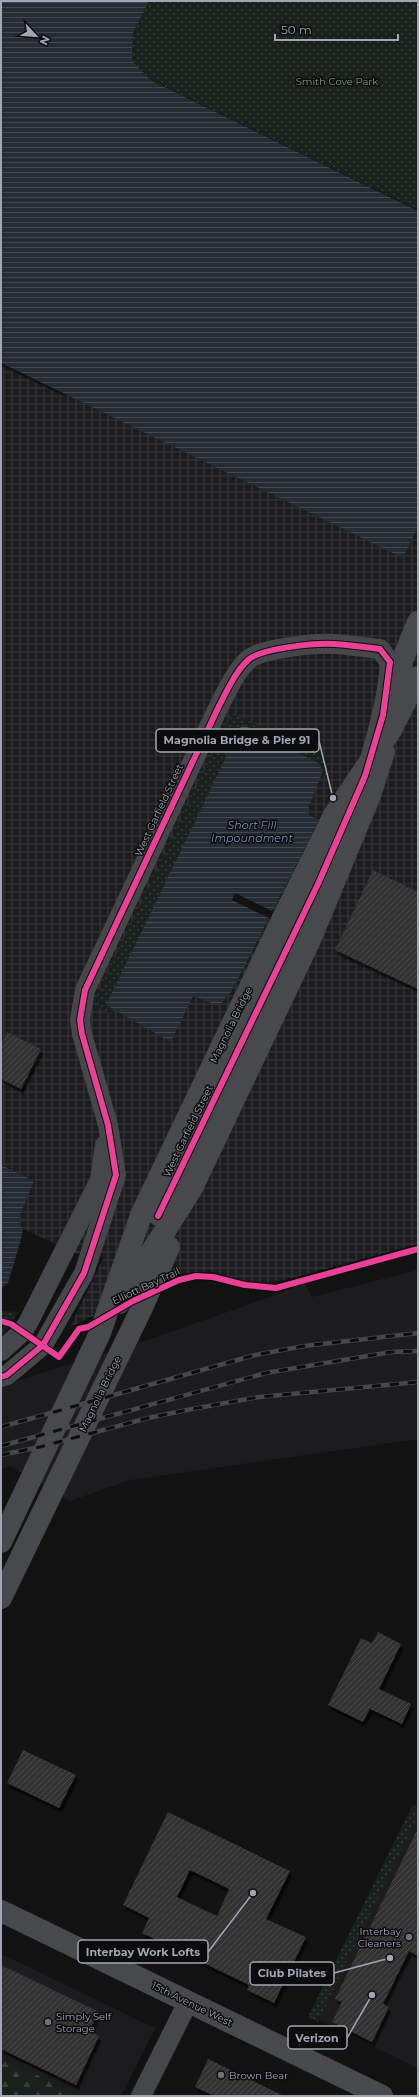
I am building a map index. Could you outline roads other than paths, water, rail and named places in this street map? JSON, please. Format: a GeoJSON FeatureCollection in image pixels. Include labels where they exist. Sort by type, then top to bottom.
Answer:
{"type":"FeatureCollection","features":[{"type":"Feature","properties":{"kind":"main road"},"geometry":{"type":"LineString","coordinates":[[391,730],[402,661],[418,622]]}},
{"type":"Feature","properties":{"kind":"main road","name":"Magnolia Bridge"},"geometry":{"type":"LineString","coordinates":[[1,1542],[100,1333],[141,1215],[282,920],[345,796],[391,730],[418,677]]}},
{"type":"Feature","properties":{"kind":"main road"},"geometry":{"type":"LineString","coordinates":[[391,730],[418,700]]}},
{"type":"Feature","properties":{"kind":"main road","name":"Magnolia Bridge"},"geometry":{"type":"LineString","coordinates":[[100,1333],[192,1188],[310,940],[369,798],[391,730]]}},
{"type":"Feature","properties":{"kind":"main road","name":"Magnolia Bridge"},"geometry":{"type":"LineString","coordinates":[[1,1598],[115,1364],[186,1208],[192,1188]]}},
{"type":"Feature","properties":{"kind":"main road"},"geometry":{"type":"LineString","coordinates":[[109,1307],[150,1223],[158,1216]]}},
{"type":"Feature","properties":{"kind":"main road"},"geometry":{"type":"LineString","coordinates":[[115,1364],[116,1343],[136,1298],[158,1216]]}},
{"type":"Feature","properties":{"kind":"main road","name":"15th Avenue West"},"geometry":{"type":"LineString","coordinates":[[1,1911],[382,2096]]}},
{"type":"Feature","properties":{"kind":"street","name":"West Garfield Street"},"geometry":{"type":"LineString","coordinates":[[4,1376],[43,1345],[84,1273],[116,1175],[108,1125],[82,1034],[80,1020],[85,990],[219,706],[237,675],[249,659],[259,653],[288,647],[333,644],[380,649],[390,662],[389,681],[381,722],[364,776],[318,884],[158,1216]]}},
{"type":"Feature","properties":{"kind":"street","name":"West Garfield Street"},"geometry":{"type":"LineString","coordinates":[[4,1349],[22,1332],[28,1323],[100,1180],[108,1125]]}},
{"type":"Feature","properties":{"kind":"street"},"geometry":{"type":"LineString","coordinates":[[4,1349],[23,1362]]}},
{"type":"Feature","properties":{"kind":"street"},"geometry":{"type":"LineString","coordinates":[[141,2096],[188,2002]]}},
{"type":"Feature","properties":{"kind":"water"},"geometry":{"type":"Polygon","coordinates":[[[1,1],[149,1],[133,33],[132,61],[152,81],[418,211],[418,527],[403,558],[1,363],[1,1]]]}},
{"type":"Feature","properties":{"kind":"water","name":"Short Fill Impoundment"},"geometry":{"type":"Polygon","coordinates":[[[242,724],[320,764],[322,774],[306,814],[319,820],[231,992],[219,1006],[193,996],[171,1042],[106,1005],[242,724]]]}},
{"type":"Feature","properties":{"kind":"water"},"geometry":{"type":"Polygon","coordinates":[[[1,1165],[34,1181],[18,1220],[23,1229],[8,1283],[1,1288],[1,1165]]]}},
{"type":"Feature","properties":{"kind":"railway"},"geometry":{"type":"LineString","coordinates":[[1,1427],[255,1355],[304,1346],[418,1333]]}},
{"type":"Feature","properties":{"kind":"railway"},"geometry":{"type":"LineString","coordinates":[[1,1446],[266,1373],[391,1352],[418,1351]]}},
{"type":"Feature","properties":{"kind":"railway"},"geometry":{"type":"LineString","coordinates":[[1,1455],[40,1447],[148,1418],[259,1397],[418,1382]]}},
{"type":"Feature","properties":{"kind":"place","name":"Magnolia Bridge & Pier 91"},"geometry":{"type":"Point","coordinates":[333,798]}},
{"type":"Feature","properties":{"kind":"place","name":"Interbay Work Lofts"},"geometry":{"type":"Point","coordinates":[253,1893]}},
{"type":"Feature","properties":{"kind":"place","name":"Interbay Cleaners"},"geometry":{"type":"Point","coordinates":[409,1937]}},
{"type":"Feature","properties":{"kind":"place","name":"Club Pilates"},"geometry":{"type":"Point","coordinates":[390,1958]}},
{"type":"Feature","properties":{"kind":"place","name":"Verizon"},"geometry":{"type":"Point","coordinates":[372,1995]}},
{"type":"Feature","properties":{"kind":"place","name":"Simply Self Storage"},"geometry":{"type":"Point","coordinates":[48,2022]}},
{"type":"Feature","properties":{"kind":"place","name":"Brown Bear"},"geometry":{"type":"Point","coordinates":[221,2075]}},
{"type":"Feature","properties":{"kind":"park label","name":"Smith Cove Park"},"geometry":{"type":"Point","coordinates":[337,81]}}]}
